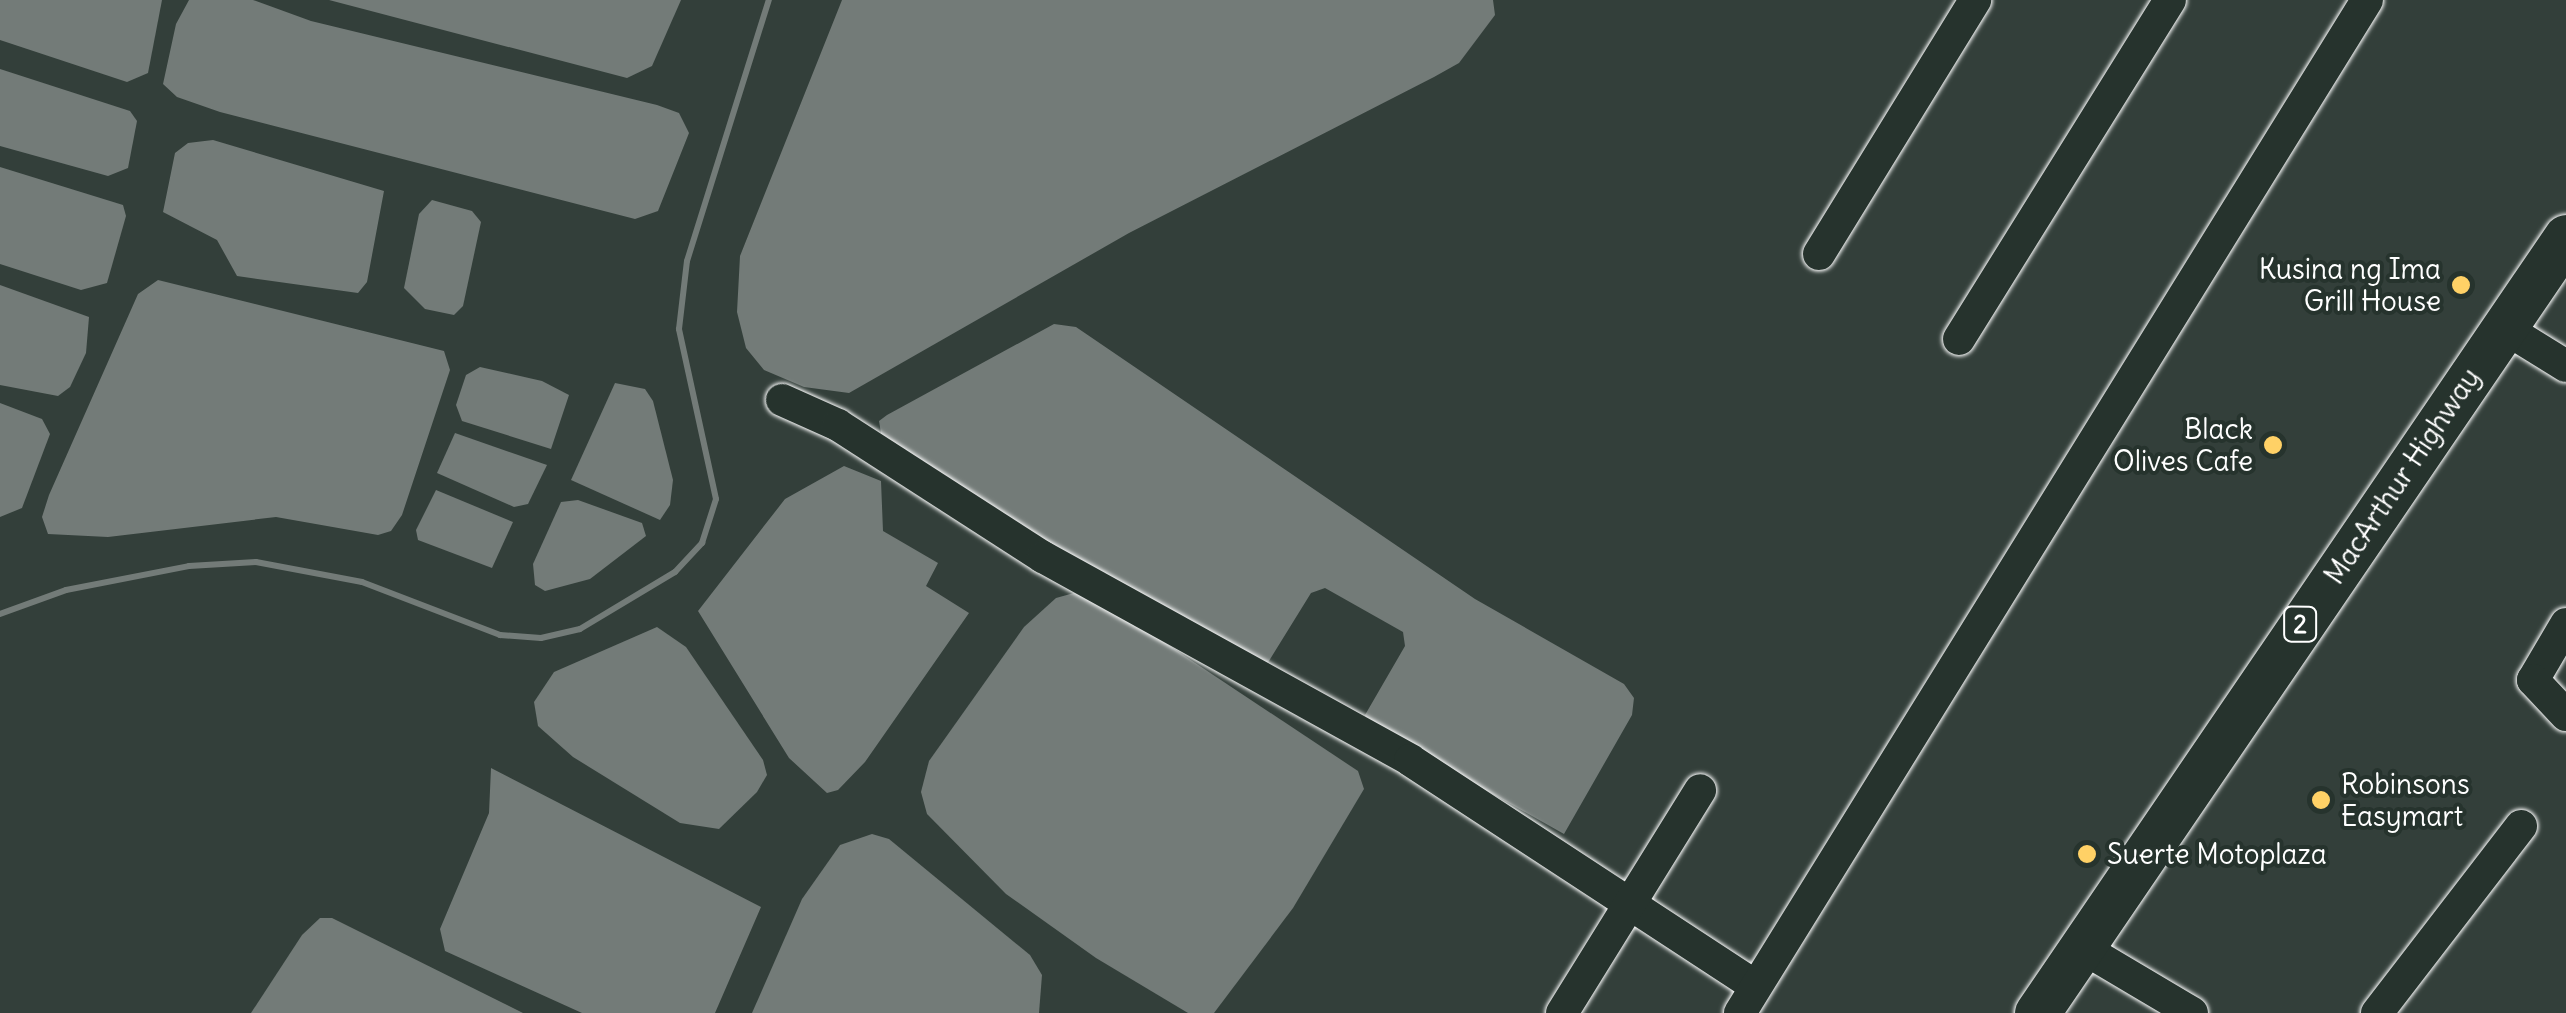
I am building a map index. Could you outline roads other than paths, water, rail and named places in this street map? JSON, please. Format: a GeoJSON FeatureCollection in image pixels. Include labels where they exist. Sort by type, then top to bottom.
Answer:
{"type":"FeatureCollection","features":[{"type":"Feature","properties":{"kind":"highway","name":"MacArthur Highway"},"geometry":{"type":"LineString","coordinates":[[2037,1013],[2566,237]]}},
{"type":"Feature","properties":{"kind":"street"},"geometry":{"type":"LineString","coordinates":[[1819,254],[1975,0]]}},
{"type":"Feature","properties":{"kind":"street"},"geometry":{"type":"LineString","coordinates":[[1959,339],[2170,0]]}},
{"type":"Feature","properties":{"kind":"street"},"geometry":{"type":"LineString","coordinates":[[782,400],[838,425],[1044,557],[1410,760],[1628,904],[1748,1000],[2367,0]]}},
{"type":"Feature","properties":{"kind":"street"},"geometry":{"type":"LineString","coordinates":[[2503,327],[2566,366]]}},
{"type":"Feature","properties":{"kind":"street"},"geometry":{"type":"LineString","coordinates":[[2566,624],[2533,680],[2566,715]]}},
{"type":"Feature","properties":{"kind":"street"},"geometry":{"type":"LineString","coordinates":[[1562,1013],[1700,790]]}},
{"type":"Feature","properties":{"kind":"street"},"geometry":{"type":"LineString","coordinates":[[2377,1013],[2522,826]]}},
{"type":"Feature","properties":{"kind":"street"},"geometry":{"type":"LineString","coordinates":[[2080,947],[2192,1013]]}},
{"type":"Feature","properties":{"kind":"waterway"},"geometry":{"type":"LineString","coordinates":[[0,614],[66,590],[189,566],[256,562],[362,582],[500,635],[541,638],[580,629],[675,572],[702,543],[716,499],[679,329],[687,261],[769,0]]}},
{"type":"Feature","properties":{"kind":"place","name":"Kusina ng Ima Grill House"},"geometry":{"type":"Point","coordinates":[2461,285]}},
{"type":"Feature","properties":{"kind":"place","name":"Black Olives Cafe"},"geometry":{"type":"Point","coordinates":[2273,445]}},
{"type":"Feature","properties":{"kind":"place","name":"Robinsons Easymart"},"geometry":{"type":"Point","coordinates":[2321,800]}},
{"type":"Feature","properties":{"kind":"place","name":"Suerte Motoplaza"},"geometry":{"type":"Point","coordinates":[2087,854]}}]}
